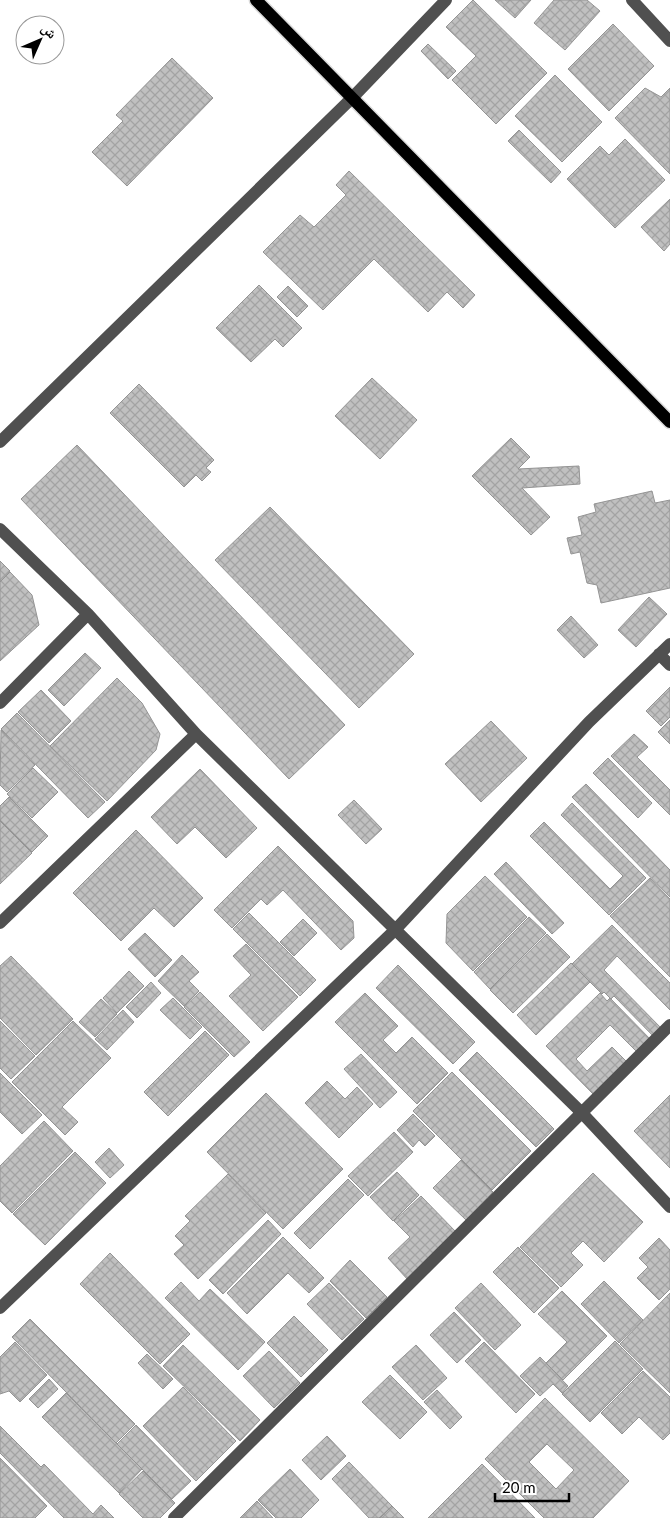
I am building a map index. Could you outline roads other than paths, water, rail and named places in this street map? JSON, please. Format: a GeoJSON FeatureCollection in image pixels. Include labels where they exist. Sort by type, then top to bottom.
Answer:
{"type":"FeatureCollection","features":[{"type":"Feature","properties":{"kind":"main road"},"geometry":{"type":"LineString","coordinates":[[256,0],[670,422]]}},
{"type":"Feature","properties":{"kind":"street"},"geometry":{"type":"LineString","coordinates":[[0,442],[353,97],[446,0]]}},
{"type":"Feature","properties":{"kind":"street"},"geometry":{"type":"LineString","coordinates":[[632,0],[670,41]]}},
{"type":"Feature","properties":{"kind":"street"},"geometry":{"type":"LineString","coordinates":[[0,528],[88,614],[196,734],[582,1114],[670,1207]]}},
{"type":"Feature","properties":{"kind":"street"},"geometry":{"type":"LineString","coordinates":[[0,703],[88,614]]}},
{"type":"Feature","properties":{"kind":"street"},"geometry":{"type":"LineString","coordinates":[[0,1308],[396,929],[589,722],[670,644]]}},
{"type":"Feature","properties":{"kind":"street"},"geometry":{"type":"LineString","coordinates":[[659,654],[670,665]]}},
{"type":"Feature","properties":{"kind":"street"},"geometry":{"type":"LineString","coordinates":[[0,923],[196,734]]}},
{"type":"Feature","properties":{"kind":"street"},"geometry":{"type":"LineString","coordinates":[[174,1518],[670,1025]]}}]}
